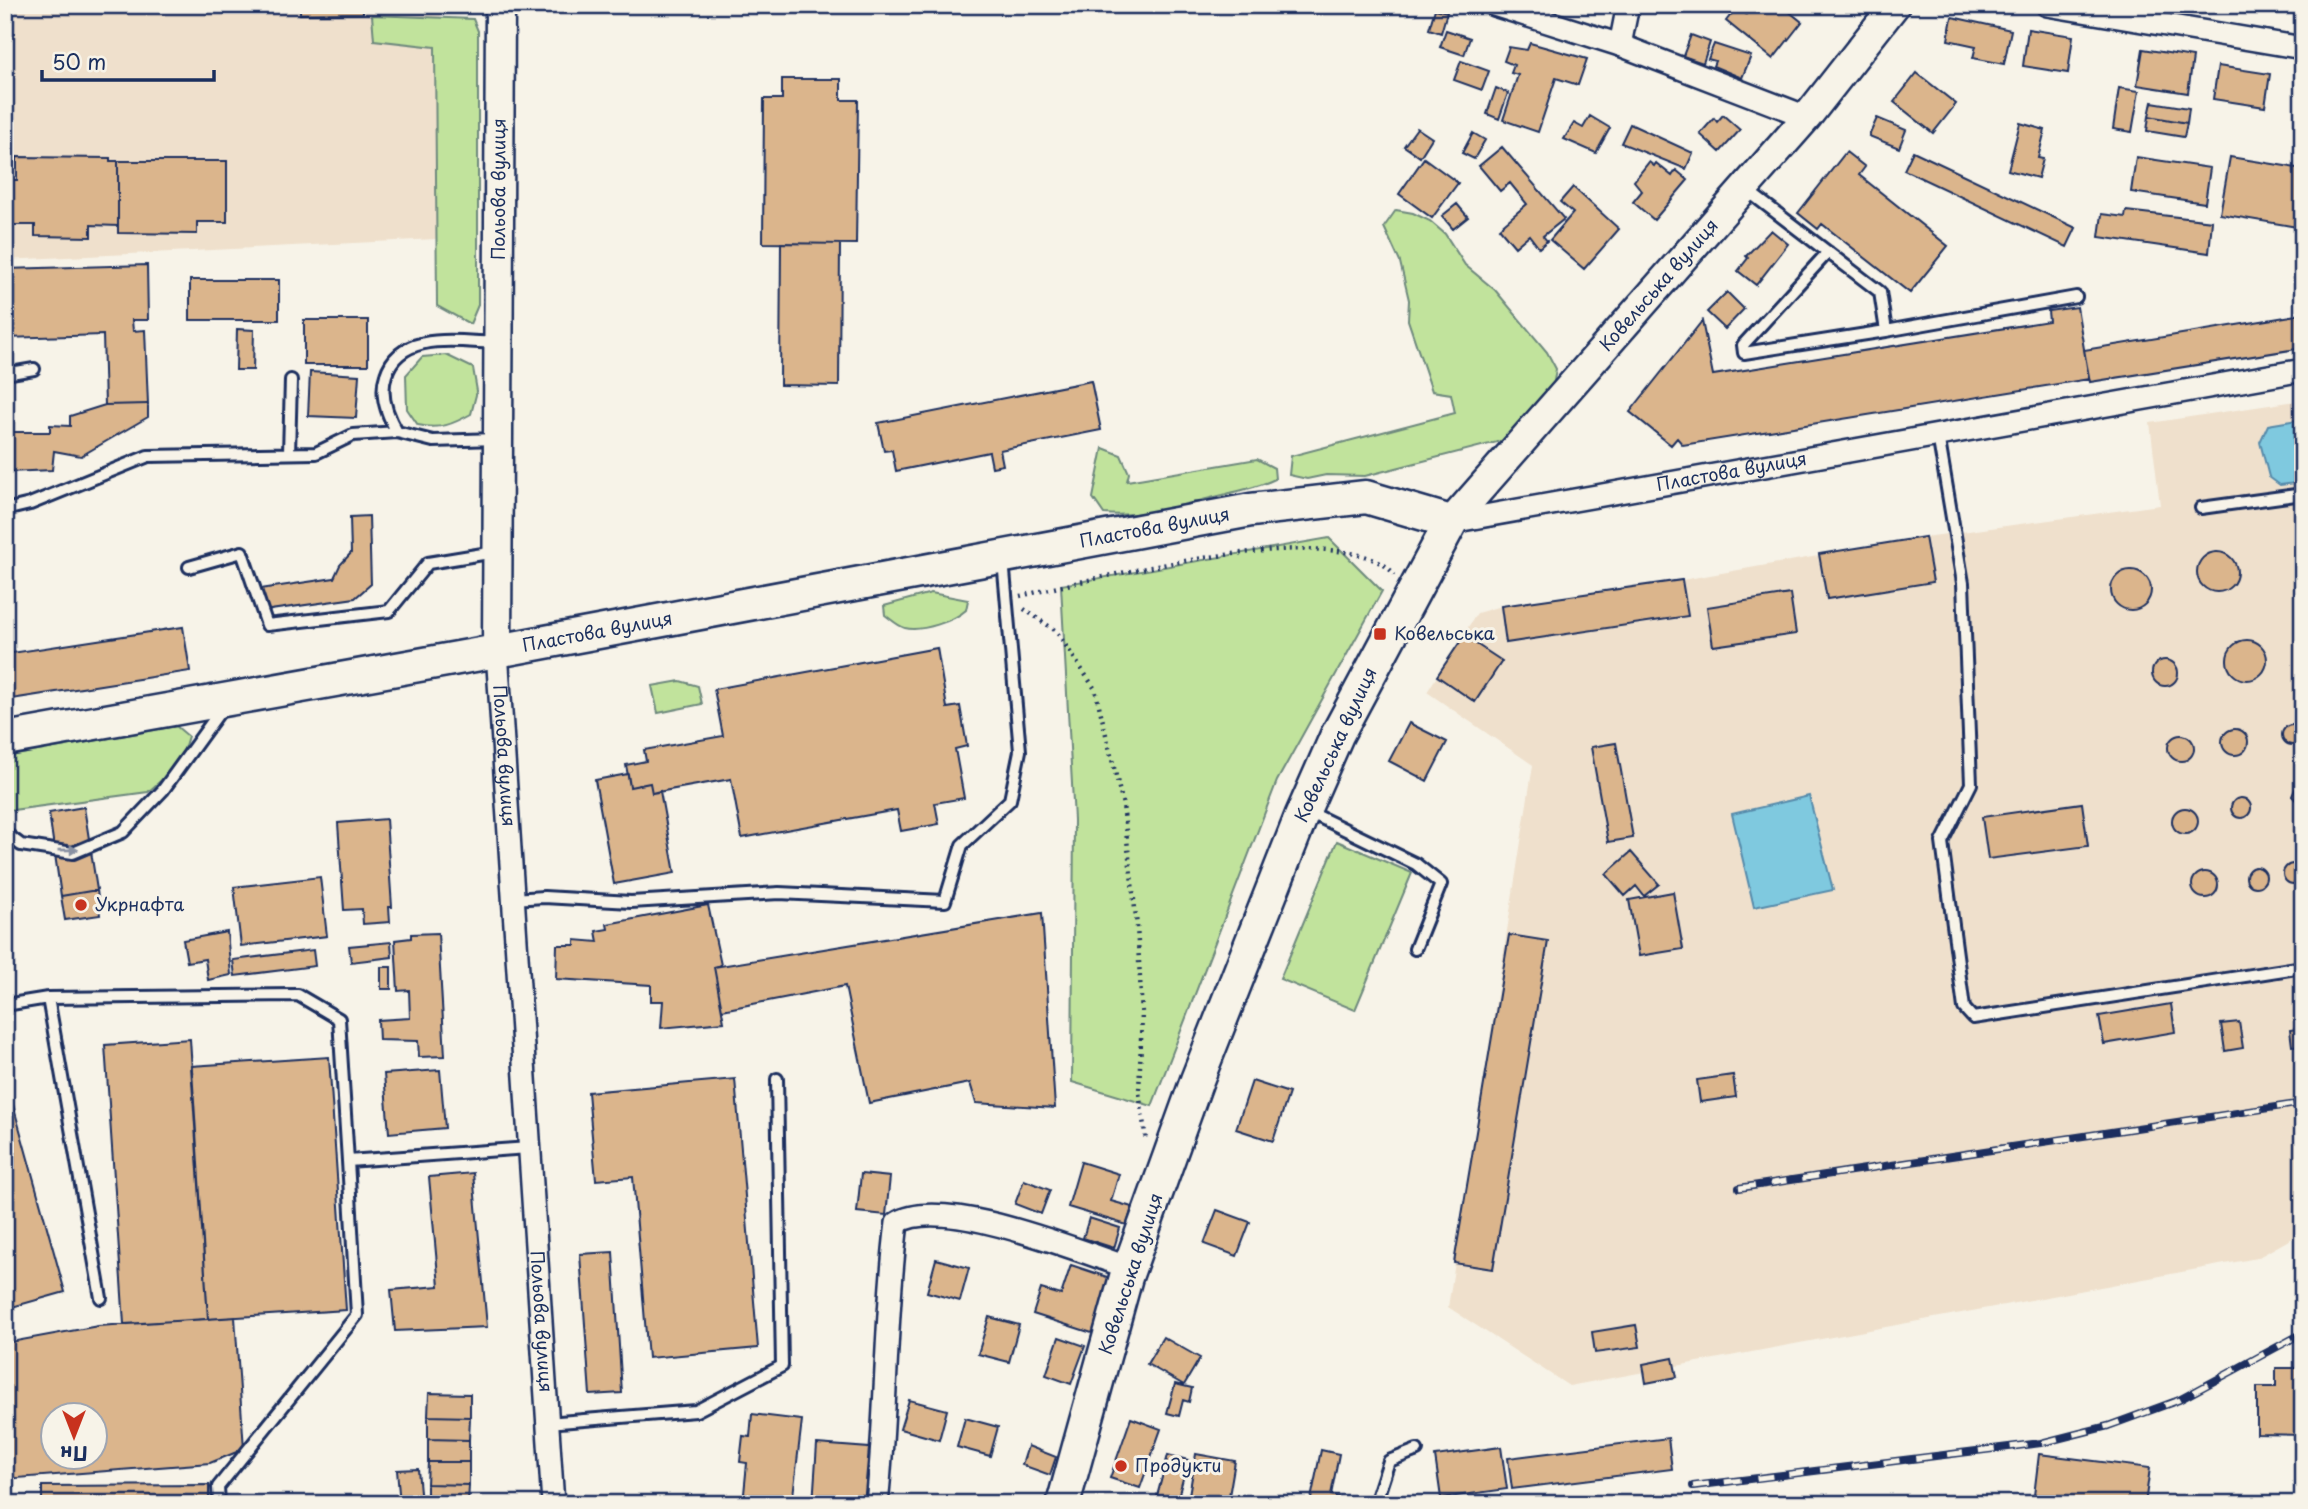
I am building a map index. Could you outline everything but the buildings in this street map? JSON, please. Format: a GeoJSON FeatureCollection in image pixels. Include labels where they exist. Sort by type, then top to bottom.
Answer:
{"type":"FeatureCollection","features":[{"type":"Feature","properties":{"kind":"main road","name":"Пластова вулиця"},"geometry":{"type":"LineString","coordinates":[[5,739],[497,651],[1251,510],[1366,498],[1451,522]]}},
{"type":"Feature","properties":{"kind":"main road","name":"Ковельська вулиця"},"geometry":{"type":"LineString","coordinates":[[1063,1504],[1130,1268],[1197,1080],[1304,809],[1337,735],[1451,522]]}},
{"type":"Feature","properties":{"kind":"street","name":"Польова вулиця"},"geometry":{"type":"LineString","coordinates":[[500,5],[495,551],[497,651],[553,1504]]}},
{"type":"Feature","properties":{"kind":"street"},"geometry":{"type":"LineString","coordinates":[[1494,5],[1620,45],[1807,117]]}},
{"type":"Feature","properties":{"kind":"street"},"geometry":{"type":"LineString","coordinates":[[1620,45],[1628,5]]}},
{"type":"Feature","properties":{"kind":"street","name":"Ковельська вулиця"},"geometry":{"type":"LineString","coordinates":[[1451,522],[1807,117],[1895,5]]}},
{"type":"Feature","properties":{"kind":"street"},"geometry":{"type":"LineString","coordinates":[[2047,5],[2303,48]]}},
{"type":"Feature","properties":{"kind":"street","name":"Пластова вулиця"},"geometry":{"type":"LineString","coordinates":[[1451,522],[2303,370]]}},
{"type":"Feature","properties":{"kind":"street"},"geometry":{"type":"LineString","coordinates":[[877,1504],[889,1346],[890,1278],[898,1223],[907,1217],[923,1215],[990,1223],[1130,1268]]}},
{"type":"Feature","properties":{"kind":"lane"},"geometry":{"type":"LineString","coordinates":[[1744,188],[1880,292],[1886,331]]}},
{"type":"Feature","properties":{"kind":"lane"},"geometry":{"type":"LineString","coordinates":[[1828,252],[1743,345],[1744,354],[2076,297]]}},
{"type":"Feature","properties":{"kind":"lane"},"geometry":{"type":"LineString","coordinates":[[397,432],[387,415],[383,385],[390,363],[403,348],[432,342],[497,343]]}},
{"type":"Feature","properties":{"kind":"lane"},"geometry":{"type":"LineString","coordinates":[[5,374],[34,369]]}},
{"type":"Feature","properties":{"kind":"lane"},"geometry":{"type":"LineString","coordinates":[[289,453],[291,380]]}},
{"type":"Feature","properties":{"kind":"lane"},"geometry":{"type":"LineString","coordinates":[[5,510],[30,504],[148,456],[316,453],[353,435],[397,432],[433,441],[496,439]]}},
{"type":"Feature","properties":{"kind":"lane"},"geometry":{"type":"LineString","coordinates":[[1938,435],[1963,583],[1971,783],[1942,842],[1964,1008],[1973,1018],[2303,967]]}},
{"type":"Feature","properties":{"kind":"lane"},"geometry":{"type":"LineString","coordinates":[[2201,508],[2303,494]]}},
{"type":"Feature","properties":{"kind":"lane"},"geometry":{"type":"LineString","coordinates":[[189,567],[242,552],[267,625],[389,611],[428,563],[495,551]]}},
{"type":"Feature","properties":{"kind":"lane"},"geometry":{"type":"LineString","coordinates":[[513,899],[544,897],[631,902],[779,892],[945,901],[962,845],[1010,800],[1020,751],[1009,598],[1003,555]]}},
{"type":"Feature","properties":{"kind":"lane"},"geometry":{"type":"LineString","coordinates":[[5,833],[20,845],[73,853],[123,832],[163,790],[228,699]]}},
{"type":"Feature","properties":{"kind":"lane"},"geometry":{"type":"LineString","coordinates":[[1304,809],[1416,864],[1441,884],[1415,949]]}},
{"type":"Feature","properties":{"kind":"lane"},"geometry":{"type":"LineString","coordinates":[[5,1005],[48,998],[298,995],[339,1019],[357,1315],[218,1487],[219,1504]]}},
{"type":"Feature","properties":{"kind":"lane"},"geometry":{"type":"LineString","coordinates":[[48,998],[101,1298]]}},
{"type":"Feature","properties":{"kind":"lane"},"geometry":{"type":"LineString","coordinates":[[547,1423],[696,1411],[782,1366],[777,1079]]}},
{"type":"Feature","properties":{"kind":"lane"},"geometry":{"type":"LineString","coordinates":[[348,1161],[529,1148]]}},
{"type":"Feature","properties":{"kind":"lane"},"geometry":{"type":"LineString","coordinates":[[1375,1504],[1389,1461],[1417,1450]]}},
{"type":"Feature","properties":{"kind":"path"},"geometry":{"type":"LineString","coordinates":[[1009,598],[1177,561],[1311,548],[1349,551],[1368,556],[1391,569],[1402,583]]}},
{"type":"Feature","properties":{"kind":"path"},"geometry":{"type":"LineString","coordinates":[[1009,598],[1056,631],[1095,689],[1123,805],[1137,926],[1142,1014],[1139,1092],[1144,1135],[1161,1181]]}},
{"type":"Feature","properties":{"kind":"shaded area"},"geometry":{"type":"Polygon","coordinates":[[[5,5],[441,5],[436,239],[5,260],[5,5]]]}},
{"type":"Feature","properties":{"kind":"shaded area"},"geometry":{"type":"Polygon","coordinates":[[[2303,400],[2303,1232],[2257,1258],[1569,1386],[1448,1307],[1533,765],[1427,692],[1477,613],[1501,606],[1682,580],[1925,537],[2160,505],[2150,423],[2303,400]]]}},
{"type":"Feature","properties":{"kind":"green space"},"geometry":{"type":"Polygon","coordinates":[[[372,15],[473,19],[478,31],[478,305],[470,324],[437,306],[435,47],[374,40],[372,15]]]}},
{"type":"Feature","properties":{"kind":"green space"},"geometry":{"type":"Polygon","coordinates":[[[1396,210],[1413,213],[1430,221],[1445,234],[1465,265],[1495,290],[1547,352],[1556,369],[1553,387],[1521,436],[1365,476],[1326,475],[1307,479],[1289,475],[1291,456],[1455,413],[1451,394],[1432,391],[1408,320],[1409,300],[1400,262],[1384,227],[1396,210]]]}},
{"type":"Feature","properties":{"kind":"green space"},"geometry":{"type":"Polygon","coordinates":[[[446,355],[473,368],[477,391],[471,414],[446,425],[418,425],[407,409],[406,375],[422,357],[446,355]]]}},
{"type":"Feature","properties":{"kind":"green space"},"geometry":{"type":"Polygon","coordinates":[[[1103,448],[1121,455],[1129,473],[1127,481],[1257,459],[1274,468],[1275,479],[1262,485],[1164,509],[1134,514],[1104,514],[1093,498],[1103,448]]]}},
{"type":"Feature","properties":{"kind":"green space"},"geometry":{"type":"Polygon","coordinates":[[[1329,538],[1382,591],[1277,781],[1152,1106],[1072,1082],[1074,820],[1061,585],[1329,538]]]}},
{"type":"Feature","properties":{"kind":"green space"},"geometry":{"type":"Polygon","coordinates":[[[931,593],[968,600],[966,610],[946,622],[912,629],[902,627],[885,615],[884,606],[931,593]]]}},
{"type":"Feature","properties":{"kind":"green space"},"geometry":{"type":"Polygon","coordinates":[[[680,681],[698,686],[702,704],[658,713],[652,686],[680,681]]]}},
{"type":"Feature","properties":{"kind":"green space"},"geometry":{"type":"Polygon","coordinates":[[[176,726],[188,736],[183,752],[166,776],[148,792],[5,811],[5,757],[176,726]]]}},
{"type":"Feature","properties":{"kind":"green space"},"geometry":{"type":"Polygon","coordinates":[[[1337,841],[1412,873],[1355,1010],[1280,979],[1337,841]]]}},
{"type":"Feature","properties":{"kind":"water"},"geometry":{"type":"Polygon","coordinates":[[[2303,419],[2303,482],[2280,485],[2269,477],[2260,442],[2268,425],[2303,419]]]}},
{"type":"Feature","properties":{"kind":"water"},"geometry":{"type":"Polygon","coordinates":[[[1809,796],[1833,890],[1754,907],[1732,814],[1809,796]]]}},
{"type":"Feature","properties":{"kind":"railway"},"geometry":{"type":"LineString","coordinates":[[1739,1188],[2303,1103]]}},
{"type":"Feature","properties":{"kind":"railway"},"geometry":{"type":"LineString","coordinates":[[1693,1486],[2041,1443],[2108,1426],[2179,1400],[2303,1333]]}},
{"type":"Feature","properties":{"kind":"place","name":"Ковельська"},"geometry":{"type":"Point","coordinates":[1380,634]}},
{"type":"Feature","properties":{"kind":"place","name":"Укрнафта"},"geometry":{"type":"Point","coordinates":[81,905]}},
{"type":"Feature","properties":{"kind":"place","name":"Продукти"},"geometry":{"type":"Point","coordinates":[1121,1466]}}]}
